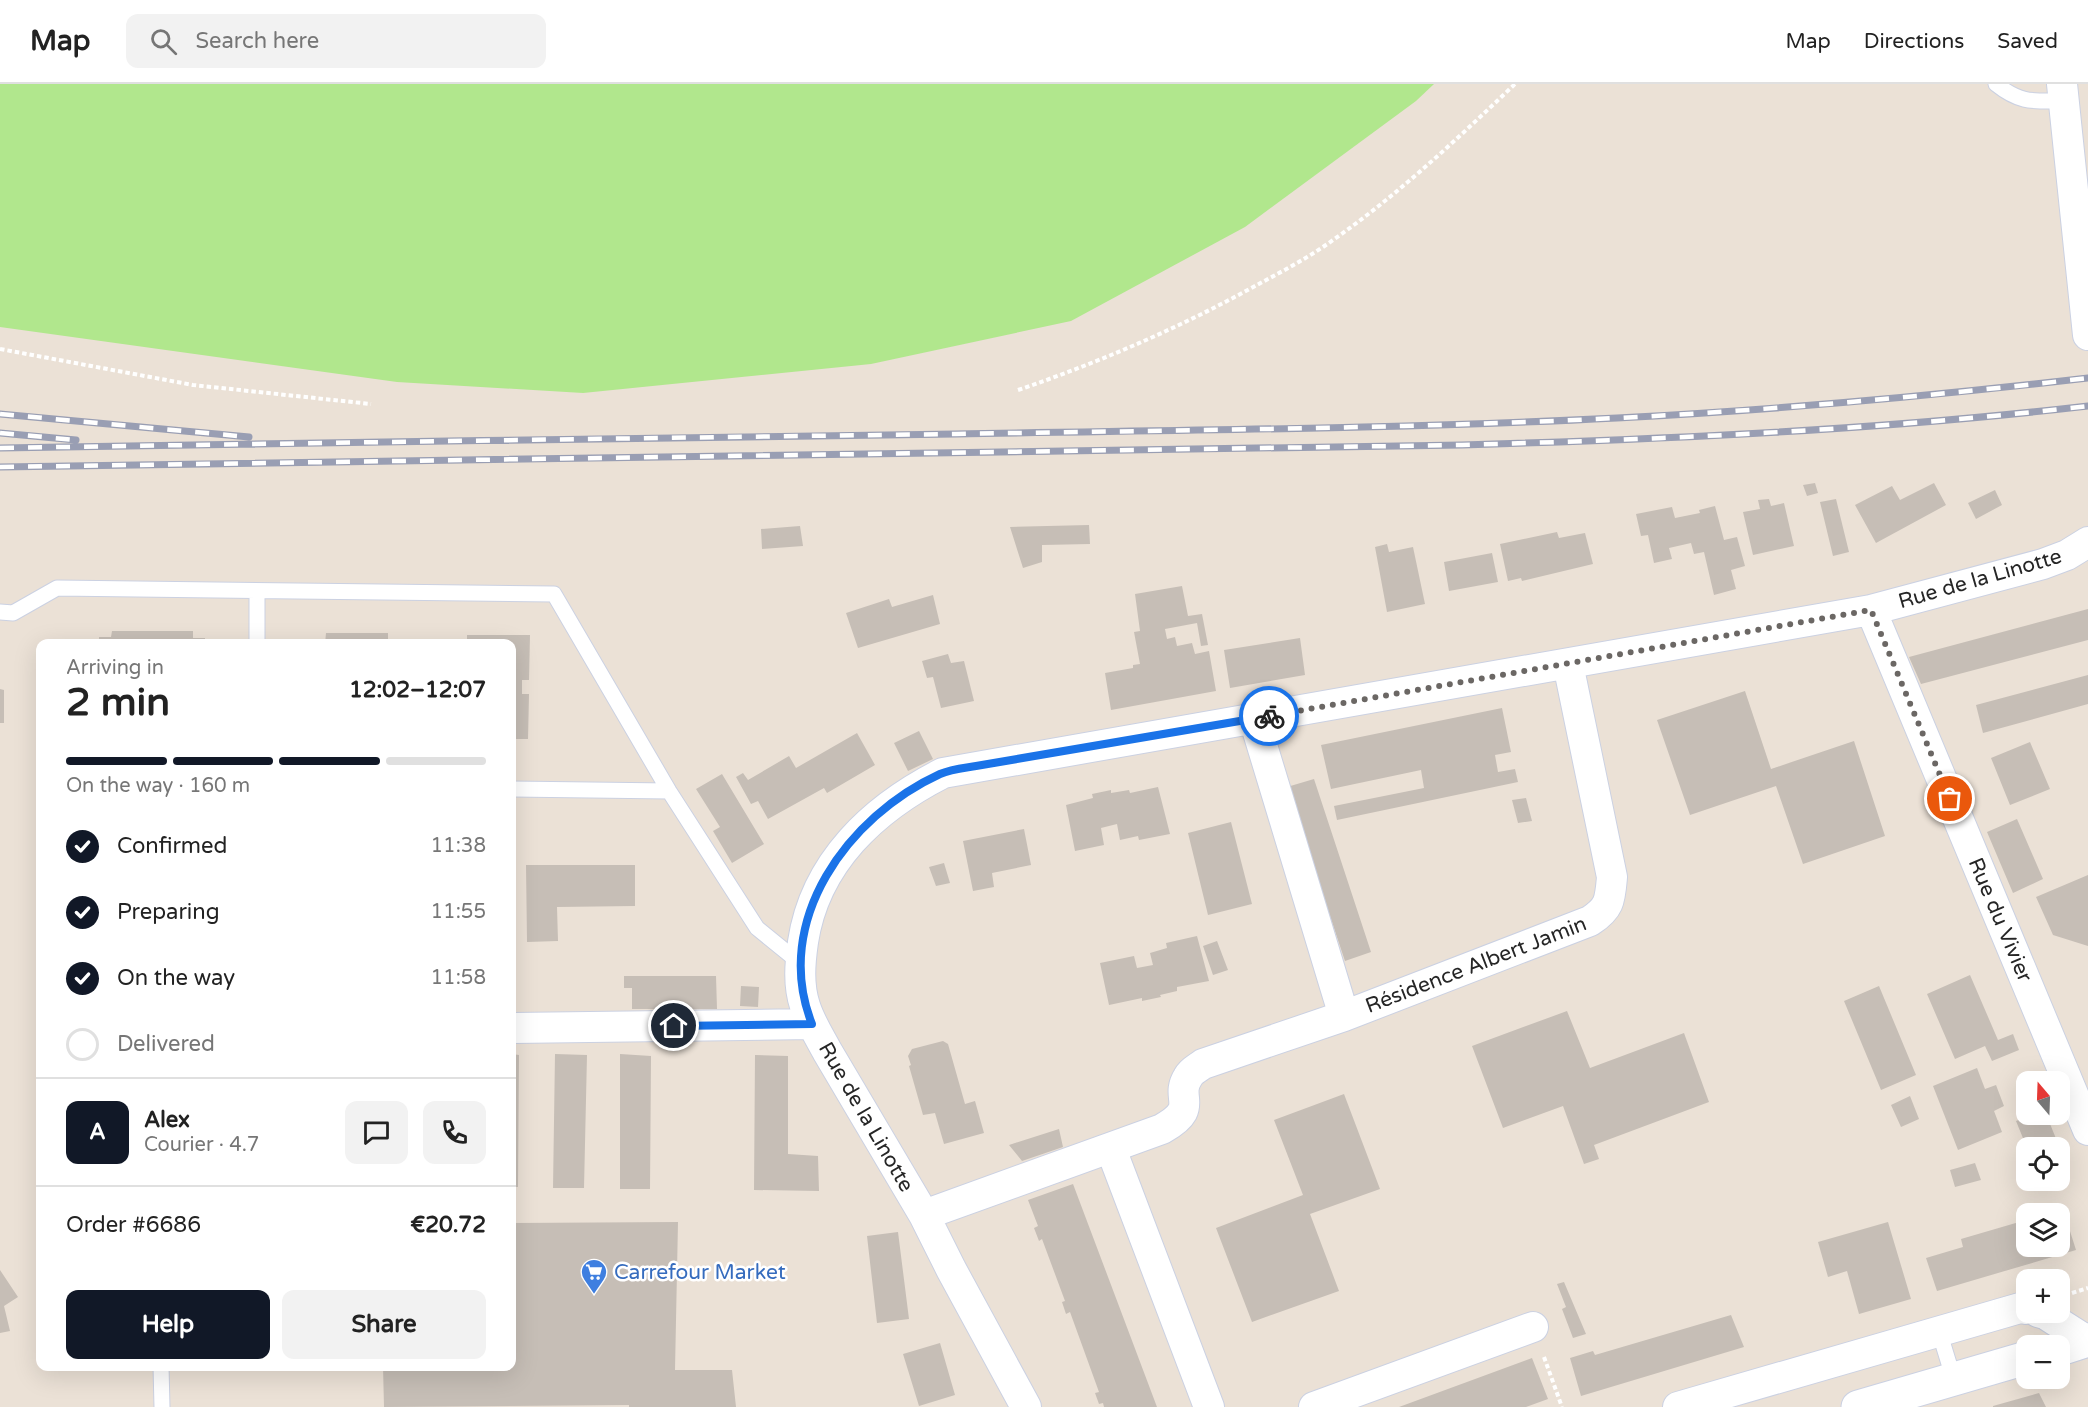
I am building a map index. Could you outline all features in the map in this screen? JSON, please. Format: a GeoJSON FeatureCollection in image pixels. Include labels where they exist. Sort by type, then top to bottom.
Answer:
{"type":"FeatureCollection","features":[{"type":"Feature","properties":{"kind":"main road"},"geometry":{"type":"LineString","coordinates":[[2070,1346],[2088,1341]]}},
{"type":"Feature","properties":{"kind":"main road"},"geometry":{"type":"LineString","coordinates":[[1858,1407],[2016,1361]]}},
{"type":"Feature","properties":{"kind":"street"},"geometry":{"type":"LineString","coordinates":[[2063,93],[2088,335]]}},
{"type":"Feature","properties":{"kind":"street","name":"Rue de la Linotte"},"geometry":{"type":"LineString","coordinates":[[1026,1407],[924,1215],[812,1024],[804,1005],[800,963],[805,929],[814,900],[829,869],[851,840],[877,814],[912,789],[943,773],[1871,610],[2043,564],[2067,555],[2088,542]]}},
{"type":"Feature","properties":{"kind":"street","name":"Rue du Vivier"},"geometry":{"type":"LineString","coordinates":[[1871,610],[2088,1130]]}},
{"type":"Feature","properties":{"kind":"street","name":"Résidence Albert Jamin"},"geometry":{"type":"LineString","coordinates":[[924,1215],[1162,1129],[1178,1120],[1185,1105],[1184,1085],[1188,1075],[1203,1064],[1344,1016],[1590,921],[1603,913],[1611,897],[1612,877],[1568,664]]}},
{"type":"Feature","properties":{"kind":"street","name":"Résidence Albert Jamin"},"geometry":{"type":"LineString","coordinates":[[1254,719],[1344,1016]]}},
{"type":"Feature","properties":{"kind":"street"},"geometry":{"type":"LineString","coordinates":[[516,1028],[812,1024]]}},
{"type":"Feature","properties":{"kind":"street"},"geometry":{"type":"LineString","coordinates":[[1111,1149],[1209,1407]]}},
{"type":"Feature","properties":{"kind":"street"},"geometry":{"type":"LineString","coordinates":[[1678,1407],[2016,1309]]}},
{"type":"Feature","properties":{"kind":"street"},"geometry":{"type":"LineString","coordinates":[[2059,1323],[2088,1341]]}},
{"type":"Feature","properties":{"kind":"street"},"geometry":{"type":"LineString","coordinates":[[1314,1407],[1533,1327]]}},
{"type":"Feature","properties":{"kind":"lane"},"geometry":{"type":"LineString","coordinates":[[1996,84],[2008,94],[2025,101],[2063,93]]}},
{"type":"Feature","properties":{"kind":"lane"},"geometry":{"type":"LineString","coordinates":[[0,612],[13,613],[57,588],[554,594],[669,791],[757,928],[800,963]]}},
{"type":"Feature","properties":{"kind":"lane"},"geometry":{"type":"LineString","coordinates":[[257,591],[257,639]]}},
{"type":"Feature","properties":{"kind":"lane"},"geometry":{"type":"LineString","coordinates":[[516,789],[669,791]]}},
{"type":"Feature","properties":{"kind":"lane"},"geometry":{"type":"LineString","coordinates":[[1940,1331],[1954,1380]]}},
{"type":"Feature","properties":{"kind":"lane"},"geometry":{"type":"LineString","coordinates":[[162,1371],[162,1407]]}},
{"type":"Feature","properties":{"kind":"path"},"geometry":{"type":"LineString","coordinates":[[1018,390],[1075,371],[1180,325],[1288,268],[1331,242],[1412,178],[1515,84]]}},
{"type":"Feature","properties":{"kind":"path"},"geometry":{"type":"LineString","coordinates":[[0,349],[193,385],[370,404]]}},
{"type":"Feature","properties":{"kind":"path"},"geometry":{"type":"LineString","coordinates":[[1533,1327],[1562,1407]]}},
{"type":"Feature","properties":{"kind":"green space"},"geometry":{"type":"Polygon","coordinates":[[[0,84],[1434,84],[1416,101],[1245,227],[1071,321],[871,364],[583,393],[397,382],[0,327],[0,84]]]}},
{"type":"Feature","properties":{"kind":"building"},"geometry":{"type":"Polygon","coordinates":[[[1815,483],[1818,493],[1807,496],[1803,485],[1815,483]]]}},
{"type":"Feature","properties":{"kind":"building"},"geometry":{"type":"Polygon","coordinates":[[[1934,483],[1946,505],[1876,543],[1855,505],[1892,486],[1900,500],[1934,483]]]}},
{"type":"Feature","properties":{"kind":"building"},"geometry":{"type":"Polygon","coordinates":[[[1995,490],[2002,505],[1976,519],[1968,503],[1995,490]]]}},
{"type":"Feature","properties":{"kind":"building"},"geometry":{"type":"Polygon","coordinates":[[[1769,499],[1771,506],[1784,503],[1794,546],[1753,555],[1743,512],[1760,509],[1758,500],[1769,499]]]}},
{"type":"Feature","properties":{"kind":"building"},"geometry":{"type":"Polygon","coordinates":[[[1836,499],[1849,552],[1833,556],[1820,502],[1836,499]]]}},
{"type":"Feature","properties":{"kind":"building"},"geometry":{"type":"Polygon","coordinates":[[[1715,506],[1724,540],[1737,537],[1745,566],[1731,570],[1736,589],[1714,595],[1704,552],[1694,554],[1691,543],[1669,548],[1672,559],[1654,563],[1648,535],[1641,536],[1636,514],[1672,507],[1675,518],[1700,513],[1699,510],[1715,506]]]}},
{"type":"Feature","properties":{"kind":"building"},"geometry":{"type":"Polygon","coordinates":[[[1089,525],[1090,544],[1042,545],[1042,562],[1023,568],[1010,527],[1089,525]]]}},
{"type":"Feature","properties":{"kind":"building"},"geometry":{"type":"Polygon","coordinates":[[[800,526],[803,546],[762,549],[761,529],[800,526]]]}},
{"type":"Feature","properties":{"kind":"building"},"geometry":{"type":"Polygon","coordinates":[[[1557,532],[1559,538],[1585,533],[1593,564],[1522,581],[1521,578],[1508,581],[1500,544],[1557,532]]]}},
{"type":"Feature","properties":{"kind":"building"},"geometry":{"type":"Polygon","coordinates":[[[1387,544],[1389,552],[1413,547],[1425,604],[1387,612],[1375,547],[1387,544]]]}},
{"type":"Feature","properties":{"kind":"building"},"geometry":{"type":"Polygon","coordinates":[[[1492,553],[1498,582],[1449,591],[1444,562],[1492,553]]]}},
{"type":"Feature","properties":{"kind":"building"},"geometry":{"type":"Polygon","coordinates":[[[1182,586],[1188,616],[1202,614],[1208,645],[1201,646],[1197,623],[1165,629],[1167,639],[1175,637],[1177,646],[1192,643],[1195,654],[1209,651],[1216,691],[1111,710],[1105,673],[1133,668],[1133,665],[1140,664],[1134,632],[1140,631],[1135,594],[1182,586]]]}},
{"type":"Feature","properties":{"kind":"building"},"geometry":{"type":"Polygon","coordinates":[[[933,595],[940,624],[858,648],[846,613],[889,599],[892,607],[933,595]]]}},
{"type":"Feature","properties":{"kind":"building"},"geometry":{"type":"Polygon","coordinates":[[[2088,609],[2088,640],[1921,684],[1909,657],[2088,609]]]}},
{"type":"Feature","properties":{"kind":"building"},"geometry":{"type":"Polygon","coordinates":[[[112,631],[193,631],[193,638],[205,639],[99,639],[99,637],[111,637],[112,631]]]}},
{"type":"Feature","properties":{"kind":"building"},"geometry":{"type":"Polygon","coordinates":[[[326,633],[388,633],[388,639],[325,639],[326,633]]]}},
{"type":"Feature","properties":{"kind":"building"},"geometry":{"type":"Polygon","coordinates":[[[467,635],[530,635],[529,680],[522,680],[522,694],[529,694],[528,739],[516,739],[516,639],[467,639],[467,635]]]}},
{"type":"Feature","properties":{"kind":"building"},"geometry":{"type":"Polygon","coordinates":[[[1300,638],[1305,675],[1230,688],[1224,650],[1300,638]]]}},
{"type":"Feature","properties":{"kind":"building"},"geometry":{"type":"Polygon","coordinates":[[[948,654],[951,663],[964,661],[974,701],[941,708],[933,677],[927,678],[922,661],[948,654]]]}},
{"type":"Feature","properties":{"kind":"building"},"geometry":{"type":"Polygon","coordinates":[[[2088,675],[2088,704],[1983,733],[1976,705],[2088,675]]]}},
{"type":"Feature","properties":{"kind":"building"},"geometry":{"type":"Polygon","coordinates":[[[0,689],[4,690],[4,723],[0,723],[0,689]]]}},
{"type":"Feature","properties":{"kind":"building"},"geometry":{"type":"Polygon","coordinates":[[[1745,691],[1771,769],[1854,741],[1885,836],[1803,864],[1776,786],[1690,815],[1657,720],[1745,691]]]}},
{"type":"Feature","properties":{"kind":"building"},"geometry":{"type":"Polygon","coordinates":[[[1502,708],[1511,752],[1495,755],[1498,772],[1515,769],[1518,782],[1337,820],[1334,806],[1424,788],[1421,770],[1331,789],[1321,745],[1502,708]]]}},
{"type":"Feature","properties":{"kind":"building"},"geometry":{"type":"Polygon","coordinates":[[[919,731],[933,759],[908,771],[894,743],[919,731]]]}},
{"type":"Feature","properties":{"kind":"building"},"geometry":{"type":"Polygon","coordinates":[[[857,733],[875,765],[827,793],[824,788],[768,819],[758,801],[751,804],[736,777],[743,773],[748,780],[789,756],[796,768],[857,733]]]}},
{"type":"Feature","properties":{"kind":"building"},"geometry":{"type":"Polygon","coordinates":[[[2030,742],[2050,789],[2010,805],[1991,758],[2030,742]]]}},
{"type":"Feature","properties":{"kind":"building"},"geometry":{"type":"Polygon","coordinates":[[[722,774],[764,844],[732,863],[713,831],[720,827],[696,789],[722,774]]]}},
{"type":"Feature","properties":{"kind":"building"},"geometry":{"type":"Polygon","coordinates":[[[1314,779],[1371,952],[1345,961],[1287,787],[1314,779]]]}},
{"type":"Feature","properties":{"kind":"building"},"geometry":{"type":"Polygon","coordinates":[[[1158,787],[1170,834],[1139,840],[1138,836],[1120,840],[1117,824],[1101,828],[1104,845],[1075,851],[1066,805],[1093,798],[1092,794],[1111,790],[1111,793],[1129,790],[1130,793],[1158,787]]]}},
{"type":"Feature","properties":{"kind":"building"},"geometry":{"type":"Polygon","coordinates":[[[1526,798],[1532,821],[1518,823],[1512,800],[1526,798]]]}},
{"type":"Feature","properties":{"kind":"building"},"geometry":{"type":"Polygon","coordinates":[[[2017,819],[2043,879],[2013,893],[1987,832],[2017,819]]]}},
{"type":"Feature","properties":{"kind":"building"},"geometry":{"type":"Polygon","coordinates":[[[1231,822],[1252,904],[1208,915],[1188,833],[1231,822]]]}},
{"type":"Feature","properties":{"kind":"building"},"geometry":{"type":"Polygon","coordinates":[[[1024,829],[1031,865],[992,873],[994,887],[973,891],[963,841],[1024,829]]]}},
{"type":"Feature","properties":{"kind":"building"},"geometry":{"type":"Polygon","coordinates":[[[944,863],[950,883],[936,886],[929,867],[944,863]]]}},
{"type":"Feature","properties":{"kind":"building"},"geometry":{"type":"Polygon","coordinates":[[[526,865],[635,865],[635,906],[557,907],[558,941],[527,942],[526,865]]]}},
{"type":"Feature","properties":{"kind":"building"},"geometry":{"type":"Polygon","coordinates":[[[2088,875],[2088,946],[2053,935],[2036,897],[2088,875]]]}},
{"type":"Feature","properties":{"kind":"building"},"geometry":{"type":"Polygon","coordinates":[[[1197,936],[1209,981],[1177,987],[1177,991],[1160,995],[1161,997],[1142,1001],[1142,998],[1109,1005],[1100,963],[1134,956],[1137,968],[1153,965],[1150,953],[1167,948],[1166,943],[1197,936]]]}},
{"type":"Feature","properties":{"kind":"building"},"geometry":{"type":"Polygon","coordinates":[[[1217,941],[1228,970],[1213,975],[1203,946],[1217,941]]]}},
{"type":"Feature","properties":{"kind":"building"},"geometry":{"type":"Polygon","coordinates":[[[1970,975],[1998,1040],[2013,1034],[2019,1050],[1992,1061],[1985,1046],[1955,1059],[1927,994],[1970,975]]]}},
{"type":"Feature","properties":{"kind":"building"},"geometry":{"type":"Polygon","coordinates":[[[624,976],[716,976],[717,1009],[632,1009],[632,988],[624,988],[624,976]]]}},
{"type":"Feature","properties":{"kind":"building"},"geometry":{"type":"Polygon","coordinates":[[[741,986],[759,987],[758,1007],[740,1006],[741,986]]]}},
{"type":"Feature","properties":{"kind":"building"},"geometry":{"type":"Polygon","coordinates":[[[1879,986],[1916,1075],[1881,1090],[1844,1001],[1879,986]]]}},
{"type":"Feature","properties":{"kind":"building"},"geometry":{"type":"Polygon","coordinates":[[[1567,1011],[1590,1068],[1684,1033],[1709,1102],[1594,1145],[1599,1159],[1584,1164],[1563,1106],[1503,1128],[1472,1046],[1567,1011]]]}},
{"type":"Feature","properties":{"kind":"building"},"geometry":{"type":"Polygon","coordinates":[[[943,1041],[948,1044],[965,1104],[975,1101],[984,1133],[944,1144],[935,1113],[923,1115],[908,1056],[912,1049],[943,1041]]]}},
{"type":"Feature","properties":{"kind":"building"},"geometry":{"type":"Polygon","coordinates":[[[555,1054],[587,1055],[584,1188],[553,1188],[555,1054]]]}},
{"type":"Feature","properties":{"kind":"building"},"geometry":{"type":"Polygon","coordinates":[[[620,1054],[651,1056],[650,1189],[620,1189],[620,1054]]]}},
{"type":"Feature","properties":{"kind":"building"},"geometry":{"type":"Polygon","coordinates":[[[516,1055],[519,1055],[518,1187],[516,1187],[516,1055]]]}},
{"type":"Feature","properties":{"kind":"building"},"geometry":{"type":"Polygon","coordinates":[[[755,1055],[788,1056],[788,1154],[818,1156],[819,1191],[754,1190],[755,1055]]]}},
{"type":"Feature","properties":{"kind":"building"},"geometry":{"type":"Polygon","coordinates":[[[1977,1068],[1985,1089],[1996,1085],[2004,1106],[1994,1111],[2002,1132],[1958,1150],[1933,1086],[1977,1068]]]}},
{"type":"Feature","properties":{"kind":"building"},"geometry":{"type":"Polygon","coordinates":[[[1344,1094],[1380,1189],[1310,1214],[1339,1291],[1252,1322],[1216,1228],[1303,1195],[1274,1120],[1344,1094]]]}},
{"type":"Feature","properties":{"kind":"building"},"geometry":{"type":"Polygon","coordinates":[[[1910,1096],[1919,1119],[1901,1127],[1891,1105],[1910,1096]]]}},
{"type":"Feature","properties":{"kind":"building"},"geometry":{"type":"Polygon","coordinates":[[[2018,1125],[2050,1125],[2055,1137],[2023,1137],[2018,1125]]]}},
{"type":"Feature","properties":{"kind":"building"},"geometry":{"type":"Polygon","coordinates":[[[1059,1129],[1063,1147],[1022,1161],[1009,1145],[1059,1129]]]}},
{"type":"Feature","properties":{"kind":"building"},"geometry":{"type":"Polygon","coordinates":[[[1975,1163],[1981,1180],[1955,1187],[1950,1170],[1975,1163]]]}},
{"type":"Feature","properties":{"kind":"building"},"geometry":{"type":"Polygon","coordinates":[[[1073,1184],[1157,1407],[1104,1407],[1103,1403],[1099,1404],[1095,1393],[1099,1392],[1070,1312],[1066,1314],[1062,1302],[1065,1301],[1042,1239],[1039,1241],[1034,1228],[1038,1226],[1028,1200],[1073,1184]]]}},
{"type":"Feature","properties":{"kind":"building","name":"Carrefour Market"},"geometry":{"type":"Polygon","coordinates":[[[678,1222],[675,1370],[732,1370],[736,1407],[629,1407],[629,1405],[384,1407],[383,1371],[516,1371],[516,1223],[678,1222]]]}},
{"type":"Feature","properties":{"kind":"building"},"geometry":{"type":"Polygon","coordinates":[[[1888,1222],[1911,1299],[1859,1314],[1847,1271],[1828,1277],[1818,1242],[1888,1222]]]}},
{"type":"Feature","properties":{"kind":"building"},"geometry":{"type":"Polygon","coordinates":[[[2016,1223],[2016,1257],[2052,1257],[1937,1291],[1926,1258],[1963,1247],[1961,1239],[2016,1223]]]}},
{"type":"Feature","properties":{"kind":"building"},"geometry":{"type":"Polygon","coordinates":[[[2070,1231],[2076,1250],[2070,1252],[2070,1231]]]}},
{"type":"Feature","properties":{"kind":"building"},"geometry":{"type":"Polygon","coordinates":[[[898,1232],[909,1319],[877,1323],[867,1236],[898,1232]]]}},
{"type":"Feature","properties":{"kind":"building"},"geometry":{"type":"Polygon","coordinates":[[[0,1270],[18,1297],[4,1306],[10,1331],[0,1333],[0,1270]]]}},
{"type":"Feature","properties":{"kind":"building"},"geometry":{"type":"Polygon","coordinates":[[[1564,1282],[1586,1334],[1573,1338],[1562,1309],[1566,1307],[1557,1284],[1564,1282]]]}},
{"type":"Feature","properties":{"kind":"building"},"geometry":{"type":"Polygon","coordinates":[[[1731,1315],[1744,1347],[1581,1396],[1570,1358],[1593,1351],[1595,1355],[1731,1315]]]}},
{"type":"Feature","properties":{"kind":"building"},"geometry":{"type":"Polygon","coordinates":[[[940,1343],[955,1395],[919,1406],[903,1354],[940,1343]]]}},
{"type":"Feature","properties":{"kind":"building"},"geometry":{"type":"Polygon","coordinates":[[[1532,1358],[1548,1399],[1526,1407],[1399,1407],[1532,1358]]]}},
{"type":"Feature","properties":{"kind":"building"},"geometry":{"type":"Polygon","coordinates":[[[2039,1393],[2046,1407],[1993,1407],[1993,1406],[2039,1393]]]}},
{"type":"Feature","properties":{"kind":"railway"},"geometry":{"type":"LineString","coordinates":[[0,448],[1452,425],[1794,407],[2088,378]]}},
{"type":"Feature","properties":{"kind":"railway"},"geometry":{"type":"LineString","coordinates":[[0,467],[1462,445],[1775,432],[1932,421],[2088,406]]}},
{"type":"Feature","properties":{"kind":"railway"},"geometry":{"type":"LineString","coordinates":[[0,414],[249,437]]}},
{"type":"Feature","properties":{"kind":"railway"},"geometry":{"type":"LineString","coordinates":[[0,433],[76,440]]}},
{"type":"Feature","properties":{"kind":"way so far"},"geometry":{"type":"LineString","coordinates":[[1269,716],[1871,610],[1950,799]]}},
{"type":"Feature","properties":{"kind":"place","name":"Carrefour Market"},"geometry":{"type":"Point","coordinates":[594,1295]}},
{"type":"Feature","properties":{"kind":"route"},"geometry":{"type":"LineString","coordinates":[[674,1026],[812,1024],[804,1005],[800,963],[805,929],[814,900],[829,869],[851,840],[877,814],[912,789],[943,773],[976,766],[1269,716]]}}]}
